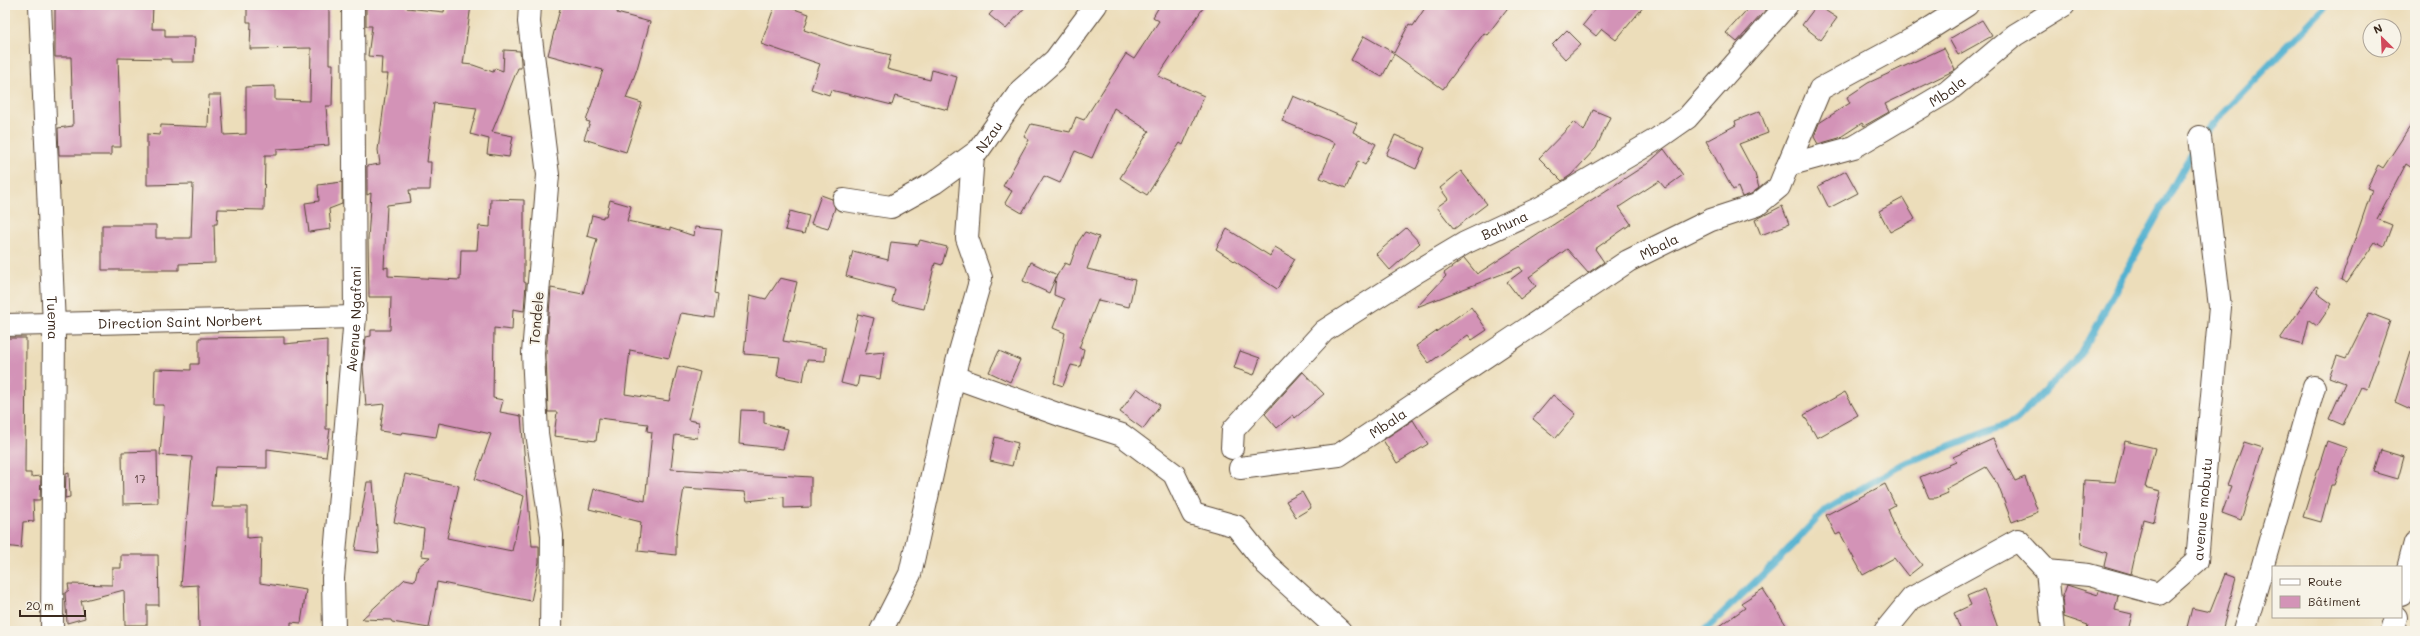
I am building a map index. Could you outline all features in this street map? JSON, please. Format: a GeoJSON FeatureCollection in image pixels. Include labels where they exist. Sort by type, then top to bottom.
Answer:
{"type":"FeatureCollection","features":[{"type":"Feature","properties":{"kind":"street","name":"Tuema"},"geometry":{"type":"LineString","coordinates":[[40,5],[54,325],[52,631]]}},
{"type":"Feature","properties":{"kind":"street","name":"Avenue Ngafani"},"geometry":{"type":"LineString","coordinates":[[334,631],[333,578],[355,317],[353,5]]}},
{"type":"Feature","properties":{"kind":"street","name":"Tondele"},"geometry":{"type":"LineString","coordinates":[[530,5],[529,22],[548,175],[533,353],[537,433],[552,535],[551,631]]}},
{"type":"Feature","properties":{"kind":"street","name":"Nzau"},"geometry":{"type":"LineString","coordinates":[[844,200],[891,207],[934,184],[973,155],[978,151],[1021,90],[1055,60],[1096,5]]}},
{"type":"Feature","properties":{"kind":"street","name":"Bahuna"},"geometry":{"type":"LineString","coordinates":[[1232,448],[1232,430],[1324,331],[1424,267],[1465,244],[1542,207],[1657,139],[1687,118],[1787,5]]}},
{"type":"Feature","properties":{"kind":"street"},"geometry":{"type":"LineString","coordinates":[[1788,165],[1820,89],[1918,36],[1967,5]]}},
{"type":"Feature","properties":{"kind":"street","name":"Mbala"},"geometry":{"type":"LineString","coordinates":[[1240,468],[1339,455],[1458,377],[1628,261],[1711,220],[1757,205],[1779,187],[1788,165],[1854,148],[1947,92],[2015,35],[2064,5]]}},
{"type":"Feature","properties":{"kind":"street","name":"avenue mobutu"},"geometry":{"type":"LineString","coordinates":[[2047,571],[2089,575],[2159,594],[2198,561],[2220,307],[2200,137]]}},
{"type":"Feature","properties":{"kind":"street"},"geometry":{"type":"LineString","coordinates":[[881,631],[910,574],[954,377],[981,278],[967,238],[973,155]]}},
{"type":"Feature","properties":{"kind":"street","name":"Direction Saint Norbert"},"geometry":{"type":"LineString","coordinates":[[5,325],[355,317]]}},
{"type":"Feature","properties":{"kind":"street"},"geometry":{"type":"LineString","coordinates":[[954,377],[1060,415],[1122,435],[1174,474],[1193,514],[1236,526],[1266,564],[1340,631]]}},
{"type":"Feature","properties":{"kind":"street"},"geometry":{"type":"LineString","coordinates":[[2244,631],[2281,494],[2314,387]]}},
{"type":"Feature","properties":{"kind":"street"},"geometry":{"type":"LineString","coordinates":[[1885,631],[1912,598],[2018,540],[2047,571],[2053,631]]}},
{"type":"Feature","properties":{"kind":"street"},"geometry":{"type":"LineString","coordinates":[[2402,590],[2415,543]]}},
{"type":"Feature","properties":{"kind":"street"},"geometry":{"type":"LineString","coordinates":[[2392,631],[2396,618]]}},
{"type":"Feature","properties":{"kind":"building"},"geometry":{"type":"Polygon","coordinates":[[[55,5],[153,5],[152,29],[165,29],[165,37],[195,37],[194,62],[171,62],[171,59],[118,58],[121,147],[111,147],[111,155],[59,155],[58,128],[73,126],[71,57],[55,57],[55,5]]]}},
{"type":"Feature","properties":{"kind":"building"},"geometry":{"type":"Polygon","coordinates":[[[247,5],[329,5],[329,64],[333,64],[332,106],[326,106],[329,145],[277,149],[277,155],[265,155],[264,210],[218,209],[217,224],[214,224],[215,263],[179,264],[179,270],[102,270],[102,225],[156,225],[156,238],[191,238],[193,184],[147,185],[147,134],[160,135],[161,125],[208,127],[209,95],[221,95],[224,135],[246,134],[246,87],[275,86],[275,100],[310,101],[311,48],[250,49],[251,22],[247,22],[247,5]]]}},
{"type":"Feature","properties":{"kind":"building"},"geometry":{"type":"Polygon","coordinates":[[[366,5],[408,5],[407,8],[444,12],[445,5],[471,5],[463,64],[473,65],[493,72],[495,68],[503,71],[504,50],[520,51],[521,68],[518,68],[492,132],[513,136],[509,157],[487,154],[489,139],[470,134],[477,108],[434,103],[427,162],[431,162],[430,190],[409,190],[411,202],[387,205],[384,268],[388,267],[388,276],[460,280],[461,250],[477,250],[479,226],[490,227],[491,199],[524,200],[524,282],[526,283],[524,311],[513,309],[512,330],[494,328],[493,398],[503,400],[500,412],[521,416],[532,546],[539,546],[539,562],[531,601],[437,582],[429,628],[392,622],[391,620],[362,619],[405,579],[415,581],[418,567],[430,557],[421,556],[424,529],[394,522],[405,474],[459,486],[447,538],[512,551],[524,496],[475,479],[491,434],[439,423],[436,437],[402,432],[401,434],[380,431],[384,404],[366,406],[363,367],[366,337],[371,336],[371,330],[390,330],[391,297],[369,297],[368,239],[371,193],[367,195],[367,166],[380,164],[378,150],[388,74],[381,74],[382,57],[368,56],[372,26],[366,26],[366,5]]]}},
{"type":"Feature","properties":{"kind":"building"},"geometry":{"type":"Polygon","coordinates":[[[561,5],[619,5],[617,13],[650,22],[637,69],[626,98],[642,103],[626,152],[584,139],[590,122],[586,121],[603,70],[548,55],[561,5]]]}},
{"type":"Feature","properties":{"kind":"building"},"geometry":{"type":"Polygon","coordinates":[[[775,5],[782,5],[809,14],[804,30],[848,45],[891,55],[887,69],[930,80],[932,70],[957,77],[948,110],[895,96],[892,105],[831,90],[829,95],[811,89],[820,64],[761,44],[775,5]]]}},
{"type":"Feature","properties":{"kind":"building"},"geometry":{"type":"Polygon","coordinates":[[[998,5],[1027,5],[1006,29],[989,15],[998,5]]]}},
{"type":"Feature","properties":{"kind":"building"},"geometry":{"type":"Polygon","coordinates":[[[1160,5],[1205,5],[1158,76],[1204,96],[1183,145],[1180,143],[1147,195],[1120,178],[1149,131],[1114,108],[1092,158],[1075,151],[1060,183],[1044,176],[1022,213],[1005,203],[1012,191],[1003,186],[1029,140],[1024,137],[1031,124],[1070,132],[1076,117],[1084,120],[1126,54],[1134,59],[1159,21],[1153,17],[1160,5]]]}},
{"type":"Feature","properties":{"kind":"building"},"geometry":{"type":"Polygon","coordinates":[[[1427,5],[1510,5],[1487,35],[1484,33],[1443,89],[1394,54],[1382,77],[1351,60],[1364,36],[1394,53],[1409,24],[1413,26],[1427,5]]]}},
{"type":"Feature","properties":{"kind":"building"},"geometry":{"type":"Polygon","coordinates":[[[1599,5],[1645,5],[1616,40],[1602,29],[1596,36],[1583,25],[1599,5]]]}},
{"type":"Feature","properties":{"kind":"building"},"geometry":{"type":"Polygon","coordinates":[[[1751,5],[1770,5],[1737,42],[1726,33],[1751,5]]]}},
{"type":"Feature","properties":{"kind":"building"},"geometry":{"type":"Polygon","coordinates":[[[1817,5],[1837,18],[1821,40],[1802,25],[1817,5]]]}},
{"type":"Feature","properties":{"kind":"building"},"geometry":{"type":"Polygon","coordinates":[[[1982,20],[1992,36],[1958,55],[1949,39],[1982,20]]]}},
{"type":"Feature","properties":{"kind":"building"},"geometry":{"type":"Polygon","coordinates":[[[1567,30],[1581,44],[1565,59],[1552,45],[1567,30]]]}},
{"type":"Feature","properties":{"kind":"building"},"geometry":{"type":"Polygon","coordinates":[[[1944,48],[1955,69],[1953,71],[1885,104],[1889,112],[1864,126],[1862,123],[1839,138],[1818,144],[1814,137],[1819,123],[1850,103],[1847,97],[1868,83],[1944,48]]]}},
{"type":"Feature","properties":{"kind":"building"},"geometry":{"type":"Polygon","coordinates":[[[1293,96],[1357,123],[1353,132],[1376,144],[1365,165],[1358,161],[1346,188],[1320,178],[1335,143],[1282,121],[1293,96]]]}},
{"type":"Feature","properties":{"kind":"building"},"geometry":{"type":"Polygon","coordinates":[[[1593,110],[1610,117],[1596,148],[1571,175],[1562,181],[1539,158],[1574,122],[1584,131],[1593,110]]]}},
{"type":"Feature","properties":{"kind":"building"},"geometry":{"type":"Polygon","coordinates":[[[1760,111],[1768,133],[1739,144],[1755,174],[1759,188],[1751,194],[1742,197],[1738,187],[1733,190],[1706,141],[1736,125],[1735,121],[1760,111]]]}},
{"type":"Feature","properties":{"kind":"building"},"geometry":{"type":"Polygon","coordinates":[[[2415,119],[2415,170],[2406,164],[2377,219],[2392,225],[2384,247],[2375,242],[2347,283],[2341,280],[2372,190],[2367,188],[2378,165],[2383,168],[2415,119]]]}},
{"type":"Feature","properties":{"kind":"building"},"geometry":{"type":"Polygon","coordinates":[[[1395,135],[1425,148],[1416,169],[1386,155],[1395,135]]]}},
{"type":"Feature","properties":{"kind":"building"},"geometry":{"type":"Polygon","coordinates":[[[1664,149],[1683,175],[1665,188],[1659,181],[1619,207],[1631,224],[1595,249],[1604,262],[1588,273],[1567,249],[1529,277],[1536,286],[1520,299],[1507,282],[1522,271],[1520,267],[1417,307],[1446,276],[1444,273],[1464,258],[1477,274],[1647,164],[1664,149]]]}},
{"type":"Feature","properties":{"kind":"building"},"geometry":{"type":"Polygon","coordinates":[[[1461,171],[1487,204],[1454,229],[1437,207],[1448,199],[1440,188],[1461,171]]]}},
{"type":"Feature","properties":{"kind":"building"},"geometry":{"type":"Polygon","coordinates":[[[1846,171],[1858,193],[1829,208],[1818,186],[1846,171]]]}},
{"type":"Feature","properties":{"kind":"building"},"geometry":{"type":"Polygon","coordinates":[[[342,182],[342,204],[329,209],[331,229],[309,232],[305,203],[319,201],[318,185],[342,182]]]}},
{"type":"Feature","properties":{"kind":"building"},"geometry":{"type":"Polygon","coordinates":[[[821,195],[832,199],[835,208],[828,229],[811,224],[821,195]]]}},
{"type":"Feature","properties":{"kind":"building"},"geometry":{"type":"Polygon","coordinates":[[[1903,198],[1915,219],[1890,232],[1879,211],[1903,198]]]}},
{"type":"Feature","properties":{"kind":"building"},"geometry":{"type":"Polygon","coordinates":[[[610,200],[631,206],[627,221],[670,230],[670,228],[694,236],[695,227],[722,230],[715,293],[718,294],[715,318],[681,313],[669,358],[630,350],[625,394],[669,401],[678,366],[700,372],[688,420],[699,422],[697,438],[675,435],[671,469],[811,477],[811,507],[784,508],[784,497],[747,501],[745,492],[684,488],[676,536],[676,555],[638,551],[641,522],[589,509],[594,489],[645,501],[652,432],[647,431],[648,424],[599,418],[596,441],[554,436],[557,412],[548,412],[546,353],[551,288],[583,294],[597,239],[587,236],[592,215],[603,218],[603,216],[606,216],[610,200]]]}},
{"type":"Feature","properties":{"kind":"building"},"geometry":{"type":"Polygon","coordinates":[[[1782,206],[1789,224],[1761,235],[1755,220],[1782,206]]]}},
{"type":"Feature","properties":{"kind":"building"},"geometry":{"type":"Polygon","coordinates":[[[790,211],[809,216],[804,234],[785,230],[790,211]]]}},
{"type":"Feature","properties":{"kind":"building"},"geometry":{"type":"Polygon","coordinates":[[[1406,228],[1420,243],[1390,270],[1376,254],[1406,228]]]}},
{"type":"Feature","properties":{"kind":"building"},"geometry":{"type":"Polygon","coordinates":[[[1227,229],[1270,256],[1275,247],[1295,259],[1277,289],[1216,249],[1227,229]]]}},
{"type":"Feature","properties":{"kind":"building"},"geometry":{"type":"Polygon","coordinates":[[[1085,232],[1099,237],[1087,269],[1135,280],[1129,307],[1098,300],[1079,348],[1084,349],[1080,367],[1071,365],[1063,386],[1054,383],[1065,333],[1053,328],[1064,299],[1054,295],[1056,277],[1065,263],[1070,265],[1078,242],[1085,232]]]}},
{"type":"Feature","properties":{"kind":"building"},"geometry":{"type":"Polygon","coordinates":[[[920,240],[947,247],[942,265],[935,263],[924,309],[892,302],[895,289],[846,276],[853,251],[888,260],[891,242],[918,245],[920,240]]]}},
{"type":"Feature","properties":{"kind":"building"},"geometry":{"type":"Polygon","coordinates":[[[1031,262],[1057,275],[1049,293],[1023,281],[1031,262]]]}},
{"type":"Feature","properties":{"kind":"building"},"geometry":{"type":"Polygon","coordinates":[[[780,278],[797,282],[783,341],[826,348],[825,361],[807,360],[803,381],[777,376],[780,357],[744,354],[750,295],[766,299],[780,278]]]}},
{"type":"Feature","properties":{"kind":"building"},"geometry":{"type":"Polygon","coordinates":[[[2316,286],[2318,287],[2317,293],[2332,304],[2317,326],[2309,320],[2303,345],[2280,339],[2316,286]]]}},
{"type":"Feature","properties":{"kind":"building"},"geometry":{"type":"Polygon","coordinates":[[[1471,307],[1487,330],[1472,340],[1468,335],[1429,363],[1416,346],[1471,307]]]}},
{"type":"Feature","properties":{"kind":"building"},"geometry":{"type":"Polygon","coordinates":[[[2369,313],[2390,321],[2367,389],[2361,387],[2343,425],[2329,419],[2345,383],[2329,377],[2337,356],[2346,359],[2369,313]]]}},
{"type":"Feature","properties":{"kind":"building"},"geometry":{"type":"Polygon","coordinates":[[[858,314],[874,318],[865,354],[884,352],[880,379],[859,376],[857,387],[841,383],[858,314]]]}},
{"type":"Feature","properties":{"kind":"building"},"geometry":{"type":"Polygon","coordinates":[[[284,337],[284,344],[327,340],[326,429],[330,429],[326,457],[267,449],[267,468],[215,467],[212,507],[247,507],[247,538],[261,537],[260,583],[306,590],[301,623],[291,622],[291,631],[199,631],[198,585],[181,586],[192,457],[160,455],[164,405],[154,405],[155,369],[191,370],[191,364],[199,364],[199,338],[284,337]]]}},
{"type":"Feature","properties":{"kind":"building"},"geometry":{"type":"Polygon","coordinates":[[[5,338],[26,338],[25,473],[31,473],[31,477],[41,476],[40,500],[33,500],[34,521],[23,522],[21,548],[5,546],[5,338]]]}},
{"type":"Feature","properties":{"kind":"building"},"geometry":{"type":"Polygon","coordinates":[[[999,351],[1020,360],[1010,382],[989,372],[999,351]]]}},
{"type":"Feature","properties":{"kind":"building"},"geometry":{"type":"Polygon","coordinates":[[[1240,351],[1260,358],[1254,375],[1234,368],[1240,351]]]}},
{"type":"Feature","properties":{"kind":"building"},"geometry":{"type":"Polygon","coordinates":[[[2411,352],[2415,353],[2415,411],[2395,402],[2411,352]]]}},
{"type":"Feature","properties":{"kind":"building"},"geometry":{"type":"Polygon","coordinates":[[[1303,372],[1324,394],[1295,418],[1293,415],[1277,428],[1265,414],[1303,372]]]}},
{"type":"Feature","properties":{"kind":"building"},"geometry":{"type":"Polygon","coordinates":[[[1137,388],[1160,405],[1143,429],[1120,412],[1137,388]]]}},
{"type":"Feature","properties":{"kind":"building"},"geometry":{"type":"Polygon","coordinates":[[[1845,392],[1858,415],[1817,438],[1804,415],[1845,392]]]}},
{"type":"Feature","properties":{"kind":"building"},"geometry":{"type":"Polygon","coordinates":[[[1553,395],[1576,414],[1556,438],[1533,419],[1553,395]]]}},
{"type":"Feature","properties":{"kind":"building"},"geometry":{"type":"Polygon","coordinates":[[[741,410],[764,411],[764,423],[788,429],[783,449],[739,444],[741,410]]]}},
{"type":"Feature","properties":{"kind":"building"},"geometry":{"type":"Polygon","coordinates":[[[1413,420],[1428,444],[1397,463],[1383,440],[1413,420]]]}},
{"type":"Feature","properties":{"kind":"building"},"geometry":{"type":"Polygon","coordinates":[[[995,437],[1018,443],[1012,466],[990,461],[995,437]]]}},
{"type":"Feature","properties":{"kind":"building"},"geometry":{"type":"Polygon","coordinates":[[[1993,439],[2015,481],[2025,477],[2038,512],[2012,522],[1998,485],[1986,467],[1946,489],[1948,493],[1936,498],[1929,498],[1920,477],[1956,462],[1953,457],[1993,439]]]}},
{"type":"Feature","properties":{"kind":"building"},"geometry":{"type":"Polygon","coordinates":[[[2125,441],[2155,448],[2145,487],[2161,491],[2154,522],[2143,519],[2131,574],[2104,566],[2107,553],[2081,544],[2084,480],[2115,482],[2125,441]]]}},
{"type":"Feature","properties":{"kind":"building"},"geometry":{"type":"Polygon","coordinates":[[[2327,441],[2347,448],[2334,485],[2331,485],[2321,522],[2303,517],[2327,441]]]}},
{"type":"Feature","properties":{"kind":"building"},"geometry":{"type":"Polygon","coordinates":[[[2244,442],[2263,448],[2241,520],[2222,513],[2232,486],[2228,485],[2244,442]]]}},
{"type":"Feature","properties":{"kind":"building"},"geometry":{"type":"Polygon","coordinates":[[[2381,450],[2404,457],[2398,479],[2374,472],[2381,450]]]}},
{"type":"Feature","properties":{"kind":"building"},"geometry":{"type":"Polygon","coordinates":[[[157,451],[158,503],[123,504],[122,452],[157,451]]]}},
{"type":"Feature","properties":{"kind":"building"},"geometry":{"type":"Polygon","coordinates":[[[69,473],[70,497],[65,498],[66,474],[69,473]]]}},
{"type":"Feature","properties":{"kind":"building"},"geometry":{"type":"Polygon","coordinates":[[[367,482],[373,482],[379,553],[355,550],[367,482]]]}},
{"type":"Feature","properties":{"kind":"building"},"geometry":{"type":"Polygon","coordinates":[[[1885,484],[1895,505],[1888,509],[1897,533],[1922,565],[1908,576],[1894,558],[1863,575],[1840,533],[1836,535],[1826,515],[1885,484]]]}},
{"type":"Feature","properties":{"kind":"building"},"geometry":{"type":"Polygon","coordinates":[[[1302,492],[1311,508],[1296,517],[1286,501],[1302,492]]]}},
{"type":"Feature","properties":{"kind":"building"},"geometry":{"type":"Polygon","coordinates":[[[121,555],[158,555],[159,605],[147,605],[147,625],[125,625],[124,590],[81,601],[85,618],[67,623],[65,593],[69,590],[68,584],[112,585],[112,568],[121,568],[121,555]]]}},
{"type":"Feature","properties":{"kind":"building"},"geometry":{"type":"Polygon","coordinates":[[[2225,574],[2236,578],[2222,631],[2186,631],[2192,608],[2210,612],[2225,574]]]}},
{"type":"Feature","properties":{"kind":"building"},"geometry":{"type":"Polygon","coordinates":[[[2067,585],[2098,595],[2099,591],[2118,596],[2115,610],[2132,614],[2128,631],[2086,631],[2088,625],[2064,617],[2062,599],[2067,585]]]}},
{"type":"Feature","properties":{"kind":"building"},"geometry":{"type":"Polygon","coordinates":[[[1763,589],[1790,631],[1713,631],[1745,608],[1741,603],[1763,589]]]}},
{"type":"Feature","properties":{"kind":"building"},"geometry":{"type":"Polygon","coordinates":[[[1984,589],[1999,631],[1961,631],[1954,613],[1971,605],[1967,596],[1984,589]]]}},
{"type":"Feature","properties":{"kind":"waterway"},"geometry":{"type":"LineString","coordinates":[[2201,136],[2327,5]]}},
{"type":"Feature","properties":{"kind":"waterway"},"geometry":{"type":"LineString","coordinates":[[1704,631],[1780,558],[1826,509],[1903,464],[2015,421],[2080,355],[2195,147]]}}]}
